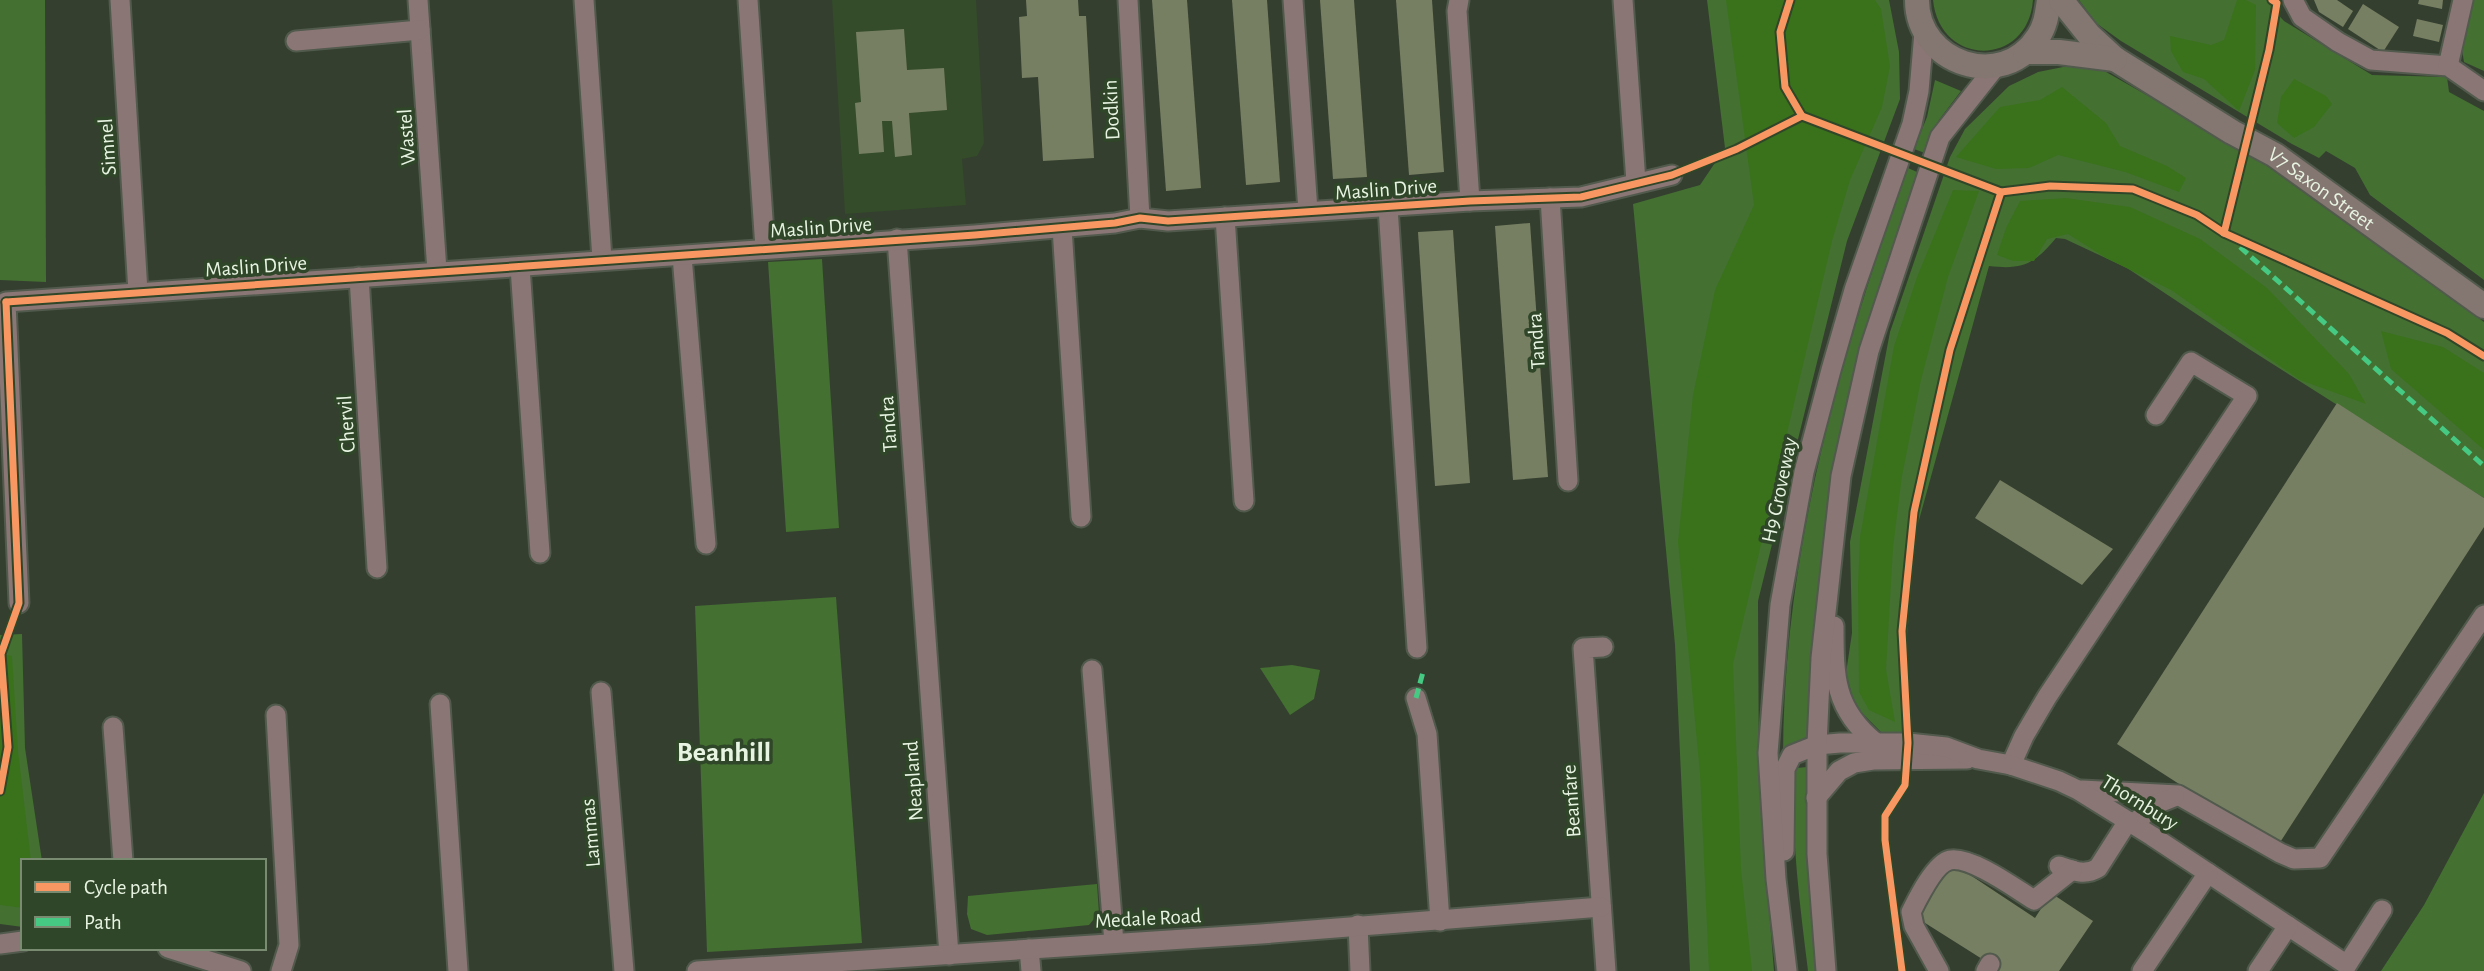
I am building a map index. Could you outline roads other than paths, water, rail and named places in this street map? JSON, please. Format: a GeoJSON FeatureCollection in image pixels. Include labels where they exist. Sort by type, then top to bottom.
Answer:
{"type":"FeatureCollection","features":[{"type":"Feature","properties":{"kind":"main road"},"geometry":{"type":"LineString","coordinates":[[1916,1],[1924,32],[1937,49],[1955,61],[1975,67],[1996,66],[2025,52],[2038,37],[2046,19],[2049,0]]}},
{"type":"Feature","properties":{"kind":"main road","name":"V7 Saxon Street"},"geometry":{"type":"LineString","coordinates":[[2062,0],[2089,35],[2115,59],[2232,132],[2275,155],[2484,306]]}},
{"type":"Feature","properties":{"kind":"main road","name":"V7 Saxon Street"},"geometry":{"type":"LineString","coordinates":[[2025,52],[2059,52],[2115,59]]}},
{"type":"Feature","properties":{"kind":"street","name":"Simnel"},"geometry":{"type":"LineString","coordinates":[[120,0],[138,292]]}},
{"type":"Feature","properties":{"kind":"street","name":"Wastel"},"geometry":{"type":"LineString","coordinates":[[418,0],[437,271]]}},
{"type":"Feature","properties":{"kind":"street"},"geometry":{"type":"LineString","coordinates":[[584,0],[602,259]]}},
{"type":"Feature","properties":{"kind":"street"},"geometry":{"type":"LineString","coordinates":[[748,0],[765,248]]}},
{"type":"Feature","properties":{"kind":"street","name":"Dodkin"},"geometry":{"type":"LineString","coordinates":[[1128,0],[1140,218]]}},
{"type":"Feature","properties":{"kind":"street"},"geometry":{"type":"LineString","coordinates":[[1293,0],[1308,211]]}},
{"type":"Feature","properties":{"kind":"street"},"geometry":{"type":"LineString","coordinates":[[1459,0],[1457,11],[1470,201]]}},
{"type":"Feature","properties":{"kind":"street"},"geometry":{"type":"LineString","coordinates":[[1623,0],[1636,182]]}},
{"type":"Feature","properties":{"kind":"street"},"geometry":{"type":"LineString","coordinates":[[2293,0],[2302,17],[2338,42],[2371,60],[2448,66],[2481,89]]}},
{"type":"Feature","properties":{"kind":"street"},"geometry":{"type":"LineString","coordinates":[[2448,66],[2463,0]]}},
{"type":"Feature","properties":{"kind":"street"},"geometry":{"type":"LineString","coordinates":[[296,41],[420,30]]}},
{"type":"Feature","properties":{"kind":"street","name":"H9 Groveway"},"geometry":{"type":"LineString","coordinates":[[1787,971],[1776,879],[1768,753],[1780,604],[1804,472],[1821,408],[1854,290],[1912,124],[1919,91],[1924,32]]}},
{"type":"Feature","properties":{"kind":"street"},"geometry":{"type":"LineString","coordinates":[[1826,971],[1817,853],[1817,745],[1821,658],[1841,476],[1869,351],[1940,137],[1996,66]]}},
{"type":"Feature","properties":{"kind":"street","name":"Maslin Drive"},"geometry":{"type":"LineString","coordinates":[[19,603],[6,302],[1062,228],[1140,218],[1168,221],[1470,201],[1581,197],[1672,175]]}},
{"type":"Feature","properties":{"kind":"street","name":"Tandra"},"geometry":{"type":"LineString","coordinates":[[1550,198],[1568,481]]}},
{"type":"Feature","properties":{"kind":"street"},"geometry":{"type":"LineString","coordinates":[[1388,207],[1417,648]]}},
{"type":"Feature","properties":{"kind":"street"},"geometry":{"type":"LineString","coordinates":[[1225,217],[1244,501]]}},
{"type":"Feature","properties":{"kind":"street"},"geometry":{"type":"LineString","coordinates":[[1062,228],[1081,517]]}},
{"type":"Feature","properties":{"kind":"street","name":"Tandra"},"geometry":{"type":"LineString","coordinates":[[898,239],[925,605]]}},
{"type":"Feature","properties":{"kind":"street"},"geometry":{"type":"LineString","coordinates":[[682,256],[706,544]]}},
{"type":"Feature","properties":{"kind":"street"},"geometry":{"type":"LineString","coordinates":[[520,267],[540,553]]}},
{"type":"Feature","properties":{"kind":"street","name":"Chervil"},"geometry":{"type":"LineString","coordinates":[[359,277],[377,568]]}},
{"type":"Feature","properties":{"kind":"street"},"geometry":{"type":"LineString","coordinates":[[2011,765],[2047,697],[2247,396],[2191,362],[2156,415]]}},
{"type":"Feature","properties":{"kind":"street"},"geometry":{"type":"LineString","coordinates":[[1834,534],[1834,640],[1838,688],[1841,701],[1854,724],[1876,743]]}},
{"type":"Feature","properties":{"kind":"street","name":"Neapland"},"geometry":{"type":"LineString","coordinates":[[925,605],[949,955]]}},
{"type":"Feature","properties":{"kind":"street"},"geometry":{"type":"LineString","coordinates":[[2078,790],[2178,795],[2280,853],[2294,859],[2320,858],[2484,615]]}},
{"type":"Feature","properties":{"kind":"street","name":"Beanfare"},"geometry":{"type":"LineString","coordinates":[[1603,647],[1576,649],[1606,971]]}},
{"type":"Feature","properties":{"kind":"street"},"geometry":{"type":"LineString","coordinates":[[1092,670],[1114,943]]}},
{"type":"Feature","properties":{"kind":"street","name":"Lammas"},"geometry":{"type":"LineString","coordinates":[[601,692],[624,971]]}},
{"type":"Feature","properties":{"kind":"street"},"geometry":{"type":"LineString","coordinates":[[1416,698],[1427,734],[1440,920]]}},
{"type":"Feature","properties":{"kind":"street"},"geometry":{"type":"LineString","coordinates":[[440,704],[458,971]]}},
{"type":"Feature","properties":{"kind":"street"},"geometry":{"type":"LineString","coordinates":[[276,715],[289,945],[281,971]]}},
{"type":"Feature","properties":{"kind":"street"},"geometry":{"type":"LineString","coordinates":[[113,727],[123,859]]}},
{"type":"Feature","properties":{"kind":"street","name":"Thornbury"},"geometry":{"type":"LineString","coordinates":[[1817,745],[1876,743],[1946,747],[1978,759],[2011,765],[2078,790],[2288,926],[2345,968],[2382,910]]}},
{"type":"Feature","properties":{"kind":"street"},"geometry":{"type":"LineString","coordinates":[[1776,879],[1785,849],[1785,769],[1792,755],[1817,745]]}},
{"type":"Feature","properties":{"kind":"street"},"geometry":{"type":"LineString","coordinates":[[1816,799],[1839,771],[1854,763],[1872,760],[1907,762],[1978,759]]}},
{"type":"Feature","properties":{"kind":"street"},"geometry":{"type":"LineString","coordinates":[[1939,971],[1914,926],[1911,912],[1922,891],[1942,864],[1951,860],[1972,864],[2034,900],[2065,868],[2091,872],[2098,868],[2131,822],[2154,805],[2178,795]]}},
{"type":"Feature","properties":{"kind":"street"},"geometry":{"type":"LineString","coordinates":[[2141,971],[2208,873]]}},
{"type":"Feature","properties":{"kind":"street","name":"Medale Road"},"geometry":{"type":"LineString","coordinates":[[696,971],[1261,934],[1601,907]]}},
{"type":"Feature","properties":{"kind":"street"},"geometry":{"type":"LineString","coordinates":[[1358,925],[1360,971]]}},
{"type":"Feature","properties":{"kind":"street"},"geometry":{"type":"LineString","coordinates":[[2258,971],[2288,926]]}},
{"type":"Feature","properties":{"kind":"street"},"geometry":{"type":"LineString","coordinates":[[1029,948],[1031,971]]}},
{"type":"Feature","properties":{"kind":"street"},"geometry":{"type":"LineString","coordinates":[[172,950],[200,964],[242,971]]}},
{"type":"Feature","properties":{"kind":"district","name":"Beanhill"},"geometry":{"type":"Point","coordinates":[724,751]}}]}
